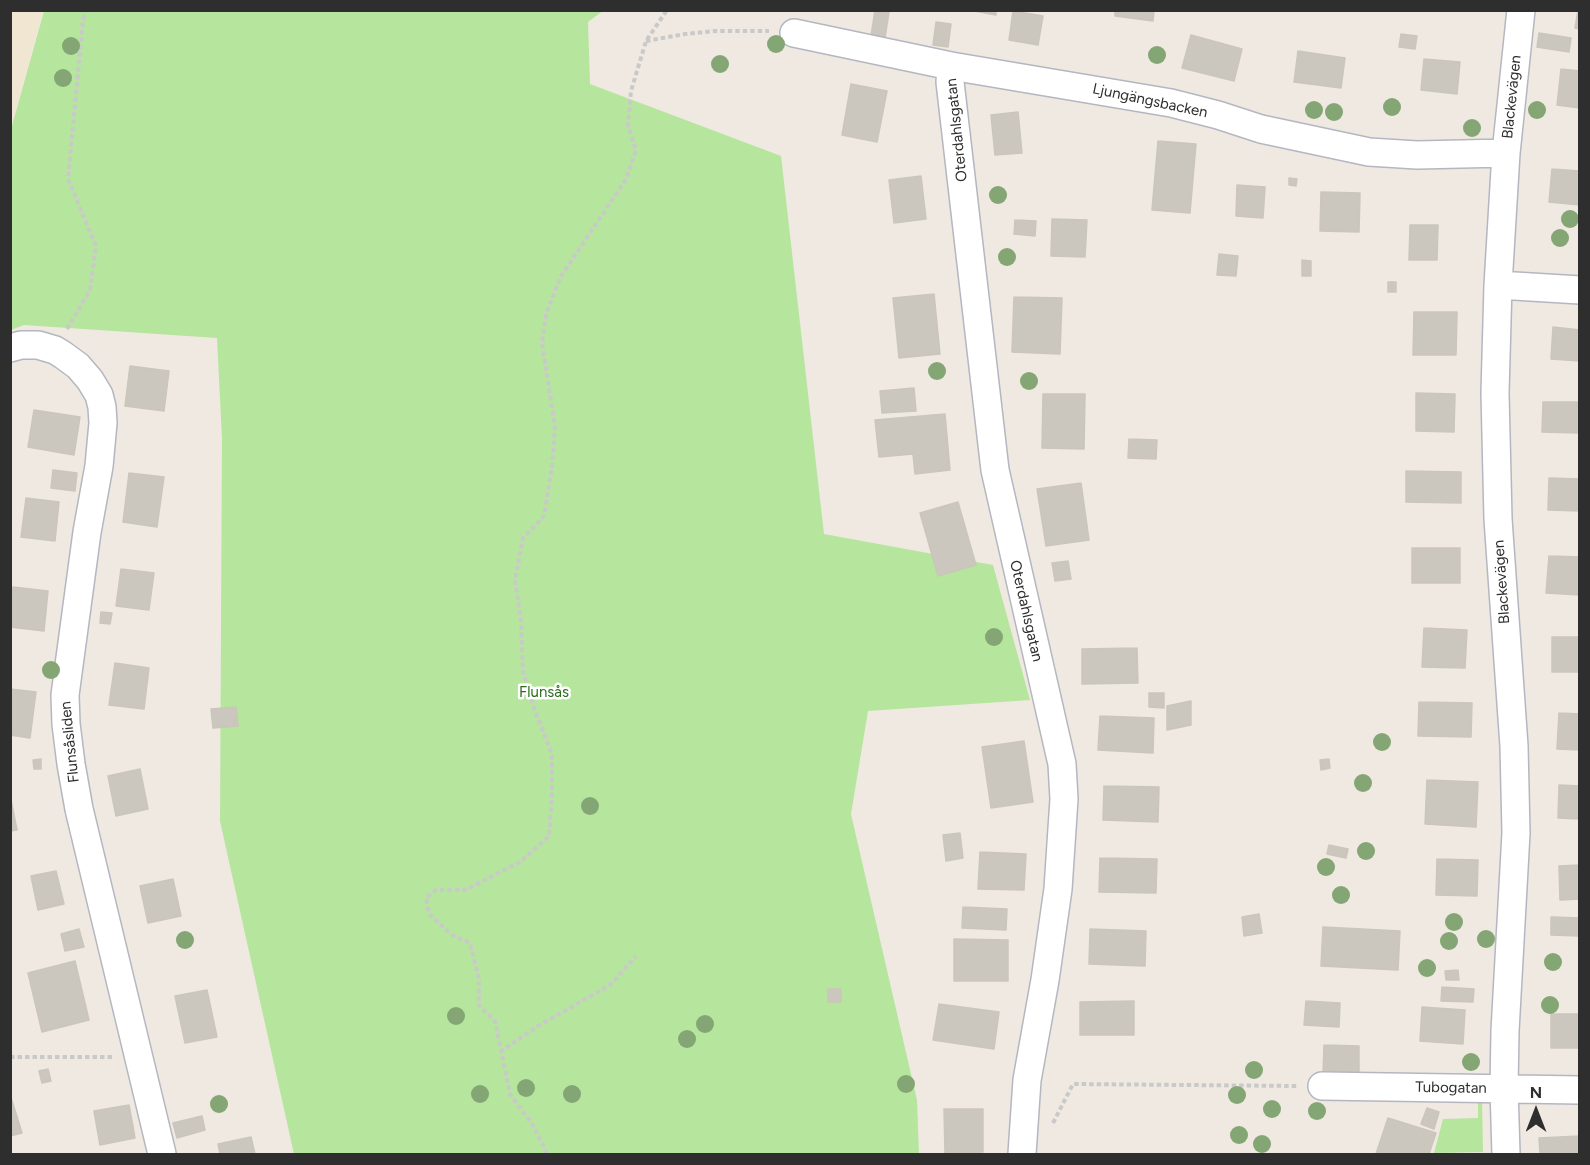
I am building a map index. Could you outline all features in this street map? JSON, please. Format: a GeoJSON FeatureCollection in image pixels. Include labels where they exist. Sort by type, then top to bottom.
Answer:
{"type":"FeatureCollection","features":[{"type":"Feature","properties":{"kind":"street","name":"Blackevägen"},"geometry":{"type":"LineString","coordinates":[[1506,1155],[1504,1088],[1516,832],[1514,746],[1497,519],[1495,393],[1498,285],[1506,153],[1521,10]]}},
{"type":"Feature","properties":{"kind":"street","name":"Ljungängsbacken"},"geometry":{"type":"LineString","coordinates":[[794,33],[951,66],[1171,103],[1261,129],[1369,152],[1417,155],[1506,153]]}},
{"type":"Feature","properties":{"kind":"street","name":"Oterdahlsgatan"},"geometry":{"type":"LineString","coordinates":[[951,66],[950,82],[995,470],[1062,764],[1064,800],[1058,889],[1027,1080],[1022,1153]]}},
{"type":"Feature","properties":{"kind":"street"},"geometry":{"type":"LineString","coordinates":[[1498,285],[1580,290]]}},
{"type":"Feature","properties":{"kind":"street","name":"Flunsåsliden"},"geometry":{"type":"LineString","coordinates":[[10,348],[21,345],[38,345],[55,350],[78,366],[90,380],[99,395],[102,407],[103,423],[99,466],[87,532],[65,695],[66,724],[70,764],[79,809],[162,1155]]}},
{"type":"Feature","properties":{"kind":"street","name":"Tubogatan"},"geometry":{"type":"LineString","coordinates":[[1322,1086],[1580,1090]]}},
{"type":"Feature","properties":{"kind":"path"},"geometry":{"type":"LineString","coordinates":[[55,350],[90,290],[96,246],[68,179],[83,20],[86,10]]}},
{"type":"Feature","properties":{"kind":"path"},"geometry":{"type":"LineString","coordinates":[[547,1155],[534,1127],[510,1094],[495,1021],[479,1006],[479,979],[470,943],[452,935],[429,914],[426,898],[436,890],[465,890],[520,862],[549,836],[552,754],[523,672],[521,621],[515,580],[523,538],[544,516],[552,467],[555,428],[542,343],[546,314],[560,278],[610,204],[630,169],[636,150],[628,126],[631,91],[646,41],[667,10]]}},
{"type":"Feature","properties":{"kind":"path"},"geometry":{"type":"LineString","coordinates":[[646,41],[716,31],[754,30],[794,33]]}},
{"type":"Feature","properties":{"kind":"path"},"geometry":{"type":"LineString","coordinates":[[500,1052],[538,1026],[610,985],[636,956]]}},
{"type":"Feature","properties":{"kind":"path"},"geometry":{"type":"LineString","coordinates":[[10,1057],[138,1055]]}},
{"type":"Feature","properties":{"kind":"path"},"geometry":{"type":"LineString","coordinates":[[1022,1153],[1045,1138],[1072,1084],[1322,1086]]}},
{"type":"Feature","properties":{"kind":"shaded area"},"geometry":{"type":"Polygon","coordinates":[[[10,11],[43,11],[11,127],[10,11]]]}},
{"type":"Feature","properties":{"kind":"green space","name":"Flunsås"},"geometry":{"type":"Polygon","coordinates":[[[604,10],[588,22],[590,84],[781,156],[824,534],[993,565],[1030,700],[868,711],[851,814],[917,1100],[919,1154],[294,1154],[220,821],[222,438],[217,338],[24,325],[11,330],[10,133],[44,11],[604,10]]]}},
{"type":"Feature","properties":{"kind":"green space"},"geometry":{"type":"Polygon","coordinates":[[[1478,1099],[1482,1099],[1483,1152],[1434,1153],[1443,1119],[1478,1118],[1478,1099]]]}},
{"type":"Feature","properties":{"kind":"building"},"geometry":{"type":"Polygon","coordinates":[[[875,10],[889,12],[885,38],[871,36],[875,10]]]}},
{"type":"Feature","properties":{"kind":"building"},"geometry":{"type":"Polygon","coordinates":[[[969,10],[996,10],[996,15],[969,10]]]}},
{"type":"Feature","properties":{"kind":"building"},"geometry":{"type":"Polygon","coordinates":[[[1115,10],[1154,10],[1153,21],[1115,16],[1115,10]]]}},
{"type":"Feature","properties":{"kind":"building"},"geometry":{"type":"Polygon","coordinates":[[[1578,10],[1580,10],[1580,29],[1575,28],[1578,10]]]}},
{"type":"Feature","properties":{"kind":"building"},"geometry":{"type":"Polygon","coordinates":[[[1013,11],[1043,16],[1038,45],[1009,40],[1013,11]]]}},
{"type":"Feature","properties":{"kind":"building"},"geometry":{"type":"Polygon","coordinates":[[[936,22],[951,24],[948,47],[933,45],[936,22]]]}},
{"type":"Feature","properties":{"kind":"building"},"geometry":{"type":"Polygon","coordinates":[[[1539,33],[1571,38],[1569,52],[1537,47],[1539,33]]]}},
{"type":"Feature","properties":{"kind":"building"},"geometry":{"type":"Polygon","coordinates":[[[1401,34],[1417,36],[1415,49],[1399,47],[1401,34]]]}},
{"type":"Feature","properties":{"kind":"building"},"geometry":{"type":"Polygon","coordinates":[[[1191,35],[1242,49],[1234,81],[1182,68],[1191,35]]]}},
{"type":"Feature","properties":{"kind":"building"},"geometry":{"type":"Polygon","coordinates":[[[1298,51],[1345,58],[1341,88],[1294,82],[1298,51]]]}},
{"type":"Feature","properties":{"kind":"building"},"geometry":{"type":"Polygon","coordinates":[[[1424,59],[1460,62],[1457,94],[1421,90],[1424,59]]]}},
{"type":"Feature","properties":{"kind":"building"},"geometry":{"type":"Polygon","coordinates":[[[1561,69],[1580,71],[1580,108],[1557,105],[1561,69]]]}},
{"type":"Feature","properties":{"kind":"building"},"geometry":{"type":"Polygon","coordinates":[[[851,84],[887,91],[877,142],[842,135],[851,84]]]}},
{"type":"Feature","properties":{"kind":"building"},"geometry":{"type":"Polygon","coordinates":[[[1018,112],[1022,153],[995,155],[991,115],[1018,112]]]}},
{"type":"Feature","properties":{"kind":"building"},"geometry":{"type":"Polygon","coordinates":[[[1158,141],[1196,144],[1190,213],[1152,210],[1158,141]]]}},
{"type":"Feature","properties":{"kind":"building"},"geometry":{"type":"Polygon","coordinates":[[[1552,169],[1580,171],[1580,205],[1549,202],[1552,169]]]}},
{"type":"Feature","properties":{"kind":"building"},"geometry":{"type":"Polygon","coordinates":[[[921,176],[926,219],[894,223],[889,180],[921,176]]]}},
{"type":"Feature","properties":{"kind":"building"},"geometry":{"type":"Polygon","coordinates":[[[1289,178],[1297,179],[1296,186],[1289,185],[1289,178]]]}},
{"type":"Feature","properties":{"kind":"building"},"geometry":{"type":"Polygon","coordinates":[[[1237,185],[1265,187],[1263,218],[1236,216],[1237,185]]]}},
{"type":"Feature","properties":{"kind":"building"},"geometry":{"type":"Polygon","coordinates":[[[1321,192],[1360,193],[1359,232],[1320,231],[1321,192]]]}},
{"type":"Feature","properties":{"kind":"building"},"geometry":{"type":"Polygon","coordinates":[[[1052,219],[1087,220],[1085,257],[1051,256],[1052,219]]]}},
{"type":"Feature","properties":{"kind":"building"},"geometry":{"type":"Polygon","coordinates":[[[1015,220],[1036,221],[1035,236],[1014,234],[1015,220]]]}},
{"type":"Feature","properties":{"kind":"building"},"geometry":{"type":"Polygon","coordinates":[[[1410,225],[1438,225],[1437,260],[1409,260],[1410,225]]]}},
{"type":"Feature","properties":{"kind":"building"},"geometry":{"type":"Polygon","coordinates":[[[1219,254],[1238,256],[1236,276],[1217,275],[1219,254]]]}},
{"type":"Feature","properties":{"kind":"building"},"geometry":{"type":"Polygon","coordinates":[[[1302,260],[1311,261],[1311,276],[1302,276],[1302,260]]]}},
{"type":"Feature","properties":{"kind":"building"},"geometry":{"type":"Polygon","coordinates":[[[1388,282],[1396,282],[1396,292],[1388,292],[1388,282]]]}},
{"type":"Feature","properties":{"kind":"building"},"geometry":{"type":"Polygon","coordinates":[[[934,294],[940,354],[899,358],[893,298],[934,294]]]}},
{"type":"Feature","properties":{"kind":"building"},"geometry":{"type":"Polygon","coordinates":[[[1014,297],[1062,298],[1060,354],[1012,352],[1014,297]]]}},
{"type":"Feature","properties":{"kind":"building"},"geometry":{"type":"Polygon","coordinates":[[[1414,312],[1457,312],[1456,355],[1413,355],[1414,312]]]}},
{"type":"Feature","properties":{"kind":"building"},"geometry":{"type":"Polygon","coordinates":[[[1553,327],[1580,330],[1580,361],[1551,359],[1553,327]]]}},
{"type":"Feature","properties":{"kind":"building"},"geometry":{"type":"Polygon","coordinates":[[[130,366],[169,371],[164,411],[125,406],[130,366]]]}},
{"type":"Feature","properties":{"kind":"building"},"geometry":{"type":"Polygon","coordinates":[[[914,388],[916,411],[882,413],[880,391],[914,388]]]}},
{"type":"Feature","properties":{"kind":"building"},"geometry":{"type":"Polygon","coordinates":[[[1416,393],[1455,394],[1454,432],[1416,431],[1416,393]]]}},
{"type":"Feature","properties":{"kind":"building"},"geometry":{"type":"Polygon","coordinates":[[[1043,394],[1085,394],[1084,449],[1042,448],[1043,394]]]}},
{"type":"Feature","properties":{"kind":"building"},"geometry":{"type":"Polygon","coordinates":[[[1543,402],[1580,402],[1580,433],[1542,432],[1543,402]]]}},
{"type":"Feature","properties":{"kind":"building"},"geometry":{"type":"Polygon","coordinates":[[[34,410],[80,417],[74,455],[28,447],[34,410]]]}},
{"type":"Feature","properties":{"kind":"building"},"geometry":{"type":"Polygon","coordinates":[[[945,414],[950,470],[915,474],[913,454],[879,457],[875,420],[945,414]]]}},
{"type":"Feature","properties":{"kind":"building"},"geometry":{"type":"Polygon","coordinates":[[[1129,439],[1157,440],[1156,459],[1128,458],[1129,439]]]}},
{"type":"Feature","properties":{"kind":"building"},"geometry":{"type":"Polygon","coordinates":[[[53,470],[77,473],[75,491],[51,488],[53,470]]]}},
{"type":"Feature","properties":{"kind":"building"},"geometry":{"type":"Polygon","coordinates":[[[1406,471],[1461,472],[1461,503],[1406,502],[1406,471]]]}},
{"type":"Feature","properties":{"kind":"building"},"geometry":{"type":"Polygon","coordinates":[[[129,473],[164,477],[157,527],[123,522],[129,473]]]}},
{"type":"Feature","properties":{"kind":"building"},"geometry":{"type":"Polygon","coordinates":[[[1549,478],[1580,479],[1580,511],[1548,510],[1549,478]]]}},
{"type":"Feature","properties":{"kind":"building"},"geometry":{"type":"Polygon","coordinates":[[[1081,483],[1089,540],[1046,546],[1037,489],[1081,483]]]}},
{"type":"Feature","properties":{"kind":"building"},"geometry":{"type":"Polygon","coordinates":[[[26,498],[59,502],[55,541],[21,537],[26,498]]]}},
{"type":"Feature","properties":{"kind":"building"},"geometry":{"type":"Polygon","coordinates":[[[958,502],[976,565],[938,576],[920,513],[958,502]]]}},
{"type":"Feature","properties":{"kind":"building"},"geometry":{"type":"Polygon","coordinates":[[[1412,548],[1460,548],[1460,583],[1412,583],[1412,548]]]}},
{"type":"Feature","properties":{"kind":"building"},"geometry":{"type":"Polygon","coordinates":[[[1549,556],[1580,557],[1580,595],[1546,593],[1549,556]]]}},
{"type":"Feature","properties":{"kind":"building"},"geometry":{"type":"Polygon","coordinates":[[[1068,561],[1071,579],[1055,581],[1052,563],[1068,561]]]}},
{"type":"Feature","properties":{"kind":"building"},"geometry":{"type":"Polygon","coordinates":[[[121,569],[154,573],[149,610],[116,606],[121,569]]]}},
{"type":"Feature","properties":{"kind":"building"},"geometry":{"type":"Polygon","coordinates":[[[13,587],[48,591],[44,631],[10,627],[13,587]]]}},
{"type":"Feature","properties":{"kind":"building"},"geometry":{"type":"Polygon","coordinates":[[[101,612],[112,613],[110,624],[100,623],[101,612]]]}},
{"type":"Feature","properties":{"kind":"building"},"geometry":{"type":"Polygon","coordinates":[[[1424,628],[1467,630],[1465,668],[1422,667],[1424,628]]]}},
{"type":"Feature","properties":{"kind":"building"},"geometry":{"type":"Polygon","coordinates":[[[1552,637],[1580,637],[1580,672],[1552,672],[1552,637]]]}},
{"type":"Feature","properties":{"kind":"building"},"geometry":{"type":"Polygon","coordinates":[[[1137,648],[1138,683],[1082,684],[1082,649],[1137,648]]]}},
{"type":"Feature","properties":{"kind":"building"},"geometry":{"type":"Polygon","coordinates":[[[115,663],[149,668],[144,709],[109,705],[115,663]]]}},
{"type":"Feature","properties":{"kind":"building"},"geometry":{"type":"Polygon","coordinates":[[[10,689],[36,692],[30,738],[10,735],[10,689]]]}},
{"type":"Feature","properties":{"kind":"building"},"geometry":{"type":"Polygon","coordinates":[[[1149,693],[1164,693],[1164,708],[1149,707],[1149,693]]]}},
{"type":"Feature","properties":{"kind":"building"},"geometry":{"type":"Polygon","coordinates":[[[1191,701],[1191,725],[1167,730],[1167,706],[1191,701]]]}},
{"type":"Feature","properties":{"kind":"building"},"geometry":{"type":"Polygon","coordinates":[[[1419,702],[1472,703],[1471,737],[1418,736],[1419,702]]]}},
{"type":"Feature","properties":{"kind":"building"},"geometry":{"type":"Polygon","coordinates":[[[236,707],[238,726],[213,728],[211,709],[236,707]]]}},
{"type":"Feature","properties":{"kind":"building"},"geometry":{"type":"Polygon","coordinates":[[[1559,713],[1580,714],[1580,750],[1557,749],[1559,713]]]}},
{"type":"Feature","properties":{"kind":"building"},"geometry":{"type":"Polygon","coordinates":[[[1100,716],[1154,718],[1153,753],[1098,750],[1100,716]]]}},
{"type":"Feature","properties":{"kind":"building"},"geometry":{"type":"Polygon","coordinates":[[[1024,741],[1033,802],[991,808],[982,747],[1024,741]]]}},
{"type":"Feature","properties":{"kind":"building"},"geometry":{"type":"Polygon","coordinates":[[[41,759],[41,769],[34,769],[33,760],[41,759]]]}},
{"type":"Feature","properties":{"kind":"building"},"geometry":{"type":"Polygon","coordinates":[[[1329,759],[1330,768],[1321,770],[1320,760],[1329,759]]]}},
{"type":"Feature","properties":{"kind":"building"},"geometry":{"type":"Polygon","coordinates":[[[140,769],[148,809],[116,816],[108,776],[140,769]]]}},
{"type":"Feature","properties":{"kind":"building"},"geometry":{"type":"Polygon","coordinates":[[[1427,780],[1478,782],[1476,827],[1425,824],[1427,780]]]}},
{"type":"Feature","properties":{"kind":"building"},"geometry":{"type":"Polygon","coordinates":[[[1559,785],[1580,786],[1580,819],[1558,818],[1559,785]]]}},
{"type":"Feature","properties":{"kind":"building"},"geometry":{"type":"Polygon","coordinates":[[[1104,786],[1159,787],[1158,822],[1103,820],[1104,786]]]}},
{"type":"Feature","properties":{"kind":"building"},"geometry":{"type":"Polygon","coordinates":[[[10,795],[17,830],[10,831],[10,795]]]}},
{"type":"Feature","properties":{"kind":"building"},"geometry":{"type":"Polygon","coordinates":[[[960,833],[963,858],[946,861],[943,835],[960,833]]]}},
{"type":"Feature","properties":{"kind":"building"},"geometry":{"type":"Polygon","coordinates":[[[1329,845],[1348,849],[1346,858],[1327,854],[1329,845]]]}},
{"type":"Feature","properties":{"kind":"building"},"geometry":{"type":"Polygon","coordinates":[[[980,852],[1026,854],[1024,890],[978,889],[980,852]]]}},
{"type":"Feature","properties":{"kind":"building"},"geometry":{"type":"Polygon","coordinates":[[[1100,858],[1157,859],[1156,893],[1099,892],[1100,858]]]}},
{"type":"Feature","properties":{"kind":"building"},"geometry":{"type":"Polygon","coordinates":[[[1437,859],[1478,860],[1477,896],[1436,895],[1437,859]]]}},
{"type":"Feature","properties":{"kind":"building"},"geometry":{"type":"Polygon","coordinates":[[[1580,865],[1580,899],[1560,900],[1559,866],[1580,865]]]}},
{"type":"Feature","properties":{"kind":"building"},"geometry":{"type":"Polygon","coordinates":[[[56,871],[64,904],[38,910],[31,876],[56,871]]]}},
{"type":"Feature","properties":{"kind":"building"},"geometry":{"type":"Polygon","coordinates":[[[173,879],[181,916],[148,923],[140,886],[173,879]]]}},
{"type":"Feature","properties":{"kind":"building"},"geometry":{"type":"Polygon","coordinates":[[[963,907],[1007,909],[1006,930],[962,928],[963,907]]]}},
{"type":"Feature","properties":{"kind":"building"},"geometry":{"type":"Polygon","coordinates":[[[1259,914],[1262,933],[1244,936],[1242,917],[1259,914]]]}},
{"type":"Feature","properties":{"kind":"building"},"geometry":{"type":"Polygon","coordinates":[[[1551,917],[1580,918],[1579,936],[1551,935],[1551,917]]]}},
{"type":"Feature","properties":{"kind":"building"},"geometry":{"type":"Polygon","coordinates":[[[1323,927],[1400,931],[1398,970],[1321,966],[1323,927]]]}},
{"type":"Feature","properties":{"kind":"building"},"geometry":{"type":"Polygon","coordinates":[[[79,929],[84,947],[65,951],[61,934],[79,929]]]}},
{"type":"Feature","properties":{"kind":"building"},"geometry":{"type":"Polygon","coordinates":[[[1090,929],[1146,931],[1145,966],[1089,964],[1090,929]]]}},
{"type":"Feature","properties":{"kind":"building"},"geometry":{"type":"Polygon","coordinates":[[[954,939],[1008,940],[1008,981],[954,981],[954,939]]]}},
{"type":"Feature","properties":{"kind":"building"},"geometry":{"type":"Polygon","coordinates":[[[75,961],[89,1020],[42,1032],[28,973],[75,961]]]}},
{"type":"Feature","properties":{"kind":"building"},"geometry":{"type":"Polygon","coordinates":[[[1458,970],[1459,980],[1446,980],[1445,971],[1458,970]]]}},
{"type":"Feature","properties":{"kind":"building"},"geometry":{"type":"Polygon","coordinates":[[[1442,987],[1474,989],[1473,1002],[1441,1001],[1442,987]]]}},
{"type":"Feature","properties":{"kind":"building"},"geometry":{"type":"Polygon","coordinates":[[[828,989],[841,989],[841,1002],[828,1002],[828,989]]]}},
{"type":"Feature","properties":{"kind":"building"},"geometry":{"type":"Polygon","coordinates":[[[207,990],[217,1037],[185,1043],[175,996],[207,990]]]}},
{"type":"Feature","properties":{"kind":"building"},"geometry":{"type":"Polygon","coordinates":[[[1134,1001],[1134,1035],[1080,1035],[1080,1002],[1134,1001]]]}},
{"type":"Feature","properties":{"kind":"building"},"geometry":{"type":"Polygon","coordinates":[[[1306,1001],[1340,1003],[1339,1027],[1304,1025],[1306,1001]]]}},
{"type":"Feature","properties":{"kind":"building"},"geometry":{"type":"Polygon","coordinates":[[[939,1004],[999,1012],[994,1049],[933,1040],[939,1004]]]}},
{"type":"Feature","properties":{"kind":"building"},"geometry":{"type":"Polygon","coordinates":[[[1422,1007],[1465,1010],[1463,1044],[1420,1041],[1422,1007]]]}},
{"type":"Feature","properties":{"kind":"building"},"geometry":{"type":"Polygon","coordinates":[[[1551,1014],[1580,1014],[1580,1048],[1551,1048],[1551,1014]]]}},
{"type":"Feature","properties":{"kind":"building"},"geometry":{"type":"Polygon","coordinates":[[[1324,1045],[1359,1046],[1359,1076],[1323,1075],[1324,1045]]]}},
{"type":"Feature","properties":{"kind":"building"},"geometry":{"type":"Polygon","coordinates":[[[48,1069],[51,1081],[42,1083],[39,1071],[48,1069]]]}},
{"type":"Feature","properties":{"kind":"building"},"geometry":{"type":"Polygon","coordinates":[[[10,1094],[22,1133],[10,1136],[10,1094]]]}},
{"type":"Feature","properties":{"kind":"building"},"geometry":{"type":"Polygon","coordinates":[[[129,1105],[135,1138],[100,1145],[94,1111],[129,1105]]]}},
{"type":"Feature","properties":{"kind":"building"},"geometry":{"type":"Polygon","coordinates":[[[1427,1108],[1439,1112],[1434,1129],[1421,1124],[1427,1108]]]}},
{"type":"Feature","properties":{"kind":"building"},"geometry":{"type":"Polygon","coordinates":[[[944,1109],[983,1109],[983,1152],[945,1153],[944,1109]]]}},
{"type":"Feature","properties":{"kind":"building"},"geometry":{"type":"Polygon","coordinates":[[[202,1116],[205,1130],[177,1138],[173,1123],[202,1116]]]}},
{"type":"Feature","properties":{"kind":"building"},"geometry":{"type":"Polygon","coordinates":[[[1388,1118],[1436,1133],[1429,1154],[1376,1154],[1388,1118]]]}},
{"type":"Feature","properties":{"kind":"building"},"geometry":{"type":"Polygon","coordinates":[[[1580,1136],[1580,1154],[1540,1154],[1539,1138],[1580,1136]]]}},
{"type":"Feature","properties":{"kind":"building"},"geometry":{"type":"Polygon","coordinates":[[[251,1137],[255,1154],[220,1154],[218,1144],[251,1137]]]}}]}
